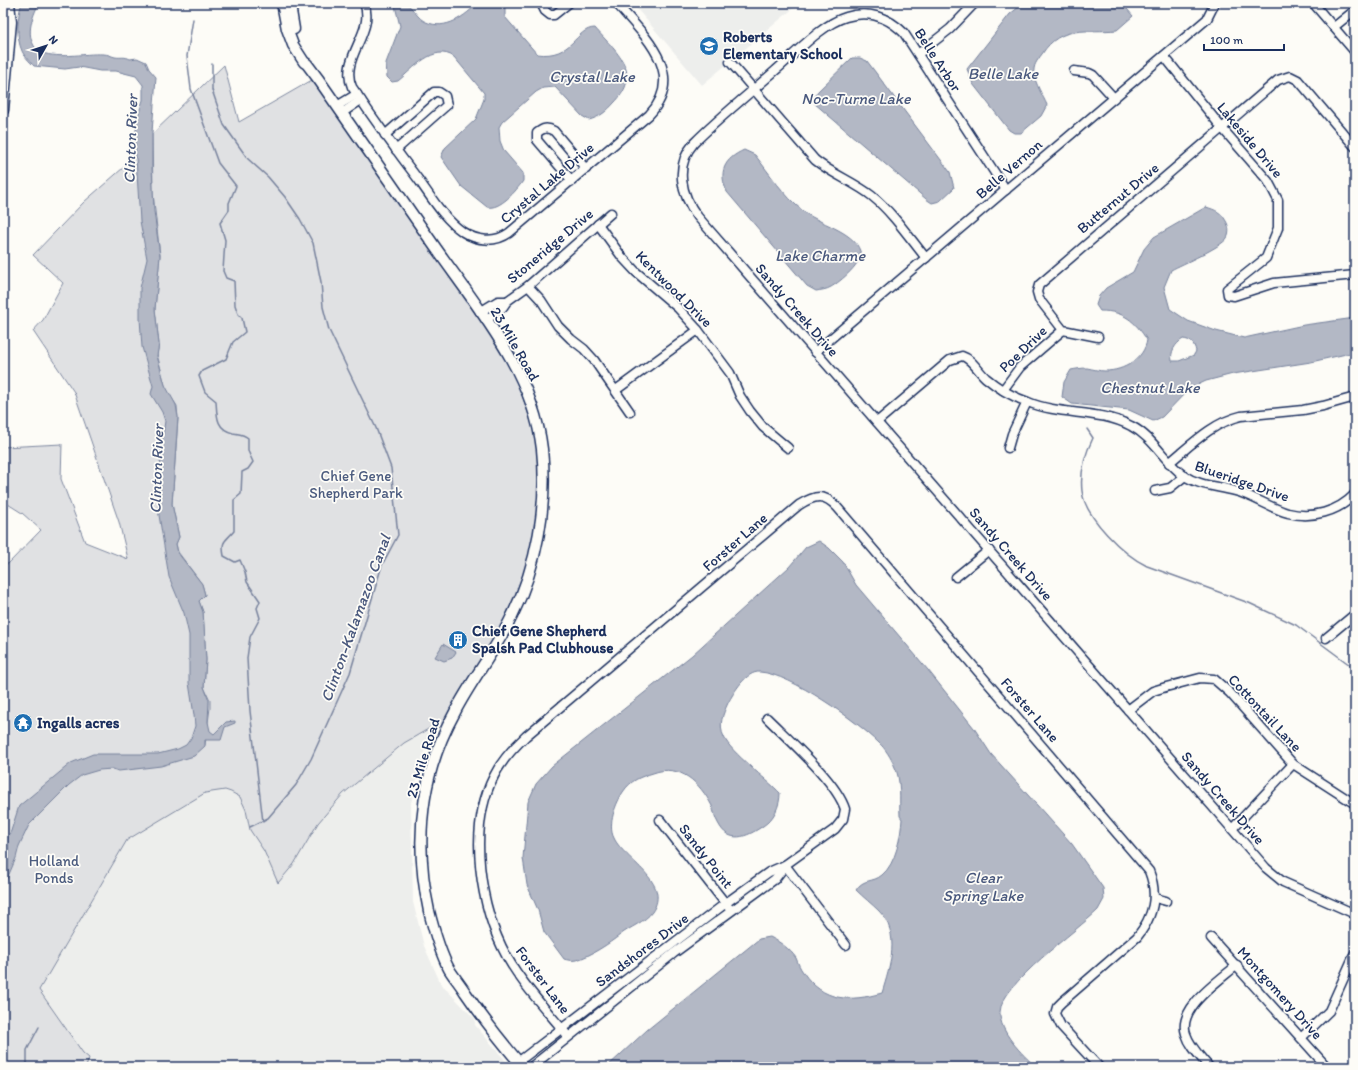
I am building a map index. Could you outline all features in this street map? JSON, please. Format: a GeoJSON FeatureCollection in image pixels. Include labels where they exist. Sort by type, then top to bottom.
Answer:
{"type":"FeatureCollection","features":[{"type":"Feature","properties":{"kind":"main road"},"geometry":{"type":"LineString","coordinates":[[3,110],[11,22],[9,3]]}},
{"type":"Feature","properties":{"kind":"main road","name":"23 Mile Road"},"geometry":{"type":"LineString","coordinates":[[282,3],[287,29],[293,45],[483,316],[519,374],[533,411],[542,450],[542,514],[528,576],[512,618],[456,710],[443,735],[427,789],[420,840],[426,896],[432,923],[450,970],[483,1017],[521,1064]]}},
{"type":"Feature","properties":{"kind":"main road","name":"23 Mile Road"},"geometry":{"type":"LineString","coordinates":[[293,3],[292,11],[294,27],[299,44],[308,60],[307,64]]}},
{"type":"Feature","properties":{"kind":"main road"},"geometry":{"type":"LineString","coordinates":[[3,16],[9,32]]}},
{"type":"Feature","properties":{"kind":"street","name":"Crystal Lake Drive"},"geometry":{"type":"LineString","coordinates":[[364,3],[367,14],[350,68],[350,82],[385,135],[447,217],[462,231],[481,239],[495,240],[505,236],[572,181],[649,115],[661,99],[664,89],[663,68],[655,51],[616,3]]}},
{"type":"Feature","properties":{"kind":"street"},"geometry":{"type":"LineString","coordinates":[[541,3],[545,11],[550,15],[554,15],[568,3]]}},
{"type":"Feature","properties":{"kind":"street"},"geometry":{"type":"LineString","coordinates":[[918,54],[956,24],[975,3]]}},
{"type":"Feature","properties":{"kind":"street","name":"Belle Vernon"},"geometry":{"type":"LineString","coordinates":[[815,352],[1207,19],[1215,3]]}},
{"type":"Feature","properties":{"kind":"street"},"geometry":{"type":"LineString","coordinates":[[1313,3],[1355,52]]}},
{"type":"Feature","properties":{"kind":"street"},"geometry":{"type":"LineString","coordinates":[[1334,27],[1355,10]]}},
{"type":"Feature","properties":{"kind":"street","name":"Belle Arbor"},"geometry":{"type":"LineString","coordinates":[[681,175],[685,156],[694,143],[824,29],[840,19],[852,15],[875,15],[893,23],[904,33],[1006,190]]}},
{"type":"Feature","properties":{"kind":"street","name":"Lakeside Drive"},"geometry":{"type":"LineString","coordinates":[[1164,56],[1222,128],[1268,181],[1276,195],[1279,208],[1277,233],[1266,258],[1227,289],[1228,296],[1234,296],[1280,282],[1355,275]]}},
{"type":"Feature","properties":{"kind":"street"},"geometry":{"type":"LineString","coordinates":[[730,62],[815,160],[824,168],[868,193],[882,205],[926,258]]}},
{"type":"Feature","properties":{"kind":"street"},"geometry":{"type":"LineString","coordinates":[[1074,71],[1093,75],[1114,98]]}},
{"type":"Feature","properties":{"kind":"street","name":"Butternut Drive"},"geometry":{"type":"LineString","coordinates":[[1063,330],[1040,299],[1037,292],[1039,285],[1278,80],[1290,76],[1300,82],[1355,148]]}},
{"type":"Feature","properties":{"kind":"street"},"geometry":{"type":"LineString","coordinates":[[385,135],[434,92],[439,92],[445,96],[447,105],[396,150]]}},
{"type":"Feature","properties":{"kind":"street"},"geometry":{"type":"LineString","coordinates":[[339,110],[359,97]]}},
{"type":"Feature","properties":{"kind":"street"},"geometry":{"type":"LineString","coordinates":[[572,181],[537,140],[537,134],[542,129],[549,128],[554,131],[586,169]]}},
{"type":"Feature","properties":{"kind":"street","name":"Sandy Creek Drive"},"geometry":{"type":"LineString","coordinates":[[681,175],[687,202],[698,218],[1276,878],[1355,914]]}},
{"type":"Feature","properties":{"kind":"street","name":"Stoneridge Drive"},"geometry":{"type":"LineString","coordinates":[[483,316],[498,301],[507,300],[528,286],[611,213]]}},
{"type":"Feature","properties":{"kind":"street","name":"Kentwood Drive"},"geometry":{"type":"LineString","coordinates":[[598,224],[622,258],[678,308],[698,330],[730,373],[740,396],[750,411],[763,427],[788,448]]}},
{"type":"Feature","properties":{"kind":"street"},"geometry":{"type":"LineString","coordinates":[[528,286],[541,300],[558,326],[570,339],[584,349],[594,360],[630,412]]}},
{"type":"Feature","properties":{"kind":"street"},"geometry":{"type":"LineString","coordinates":[[616,390],[698,330]]}},
{"type":"Feature","properties":{"kind":"street"},"geometry":{"type":"LineString","coordinates":[[1063,330],[1098,337]]}},
{"type":"Feature","properties":{"kind":"street","name":"Poe Drive"},"geometry":{"type":"LineString","coordinates":[[1003,390],[1020,367],[1063,330]]}},
{"type":"Feature","properties":{"kind":"street","name":"Blueridge Drive"},"geometry":{"type":"LineString","coordinates":[[877,422],[950,360],[962,356],[968,359],[987,379],[1003,390],[1027,402],[1056,411],[1100,416],[1122,422],[1145,435],[1169,463],[1184,476],[1206,485],[1235,491],[1288,513],[1299,515],[1326,512],[1340,506],[1355,494]]}},
{"type":"Feature","properties":{"kind":"street"},"geometry":{"type":"LineString","coordinates":[[1169,463],[1206,432],[1229,419],[1241,416],[1324,406],[1355,397]]}},
{"type":"Feature","properties":{"kind":"street"},"geometry":{"type":"LineString","coordinates":[[1008,448],[1012,434],[1027,402]]}},
{"type":"Feature","properties":{"kind":"street"},"geometry":{"type":"LineString","coordinates":[[1155,491],[1170,488],[1184,476]]}},
{"type":"Feature","properties":{"kind":"street","name":"Forster Lane"},"geometry":{"type":"LineString","coordinates":[[568,1036],[512,966],[499,942],[488,913],[481,881],[480,840],[482,815],[494,776],[506,757],[526,736],[799,505],[810,498],[822,497],[831,500],[1149,871],[1154,882],[1154,898],[1150,917],[1144,928],[1136,937],[1062,1002],[1057,1007],[1055,1014],[1061,1026],[1099,1067]]}},
{"type":"Feature","properties":{"kind":"street"},"geometry":{"type":"LineString","coordinates":[[956,577],[989,550]]}},
{"type":"Feature","properties":{"kind":"street"},"geometry":{"type":"LineString","coordinates":[[1326,638],[1355,614]]}},
{"type":"Feature","properties":{"kind":"street","name":"Cottontail Lane"},"geometry":{"type":"LineString","coordinates":[[1128,710],[1150,693],[1166,687],[1200,678],[1214,679],[1230,693],[1293,764],[1355,804]]}},
{"type":"Feature","properties":{"kind":"street","name":"Sandshores Drive"},"geometry":{"type":"LineString","coordinates":[[521,1064],[562,1029],[618,986],[674,948],[728,907],[769,872],[785,865],[839,825],[845,809],[841,800],[823,776],[767,718]]}},
{"type":"Feature","properties":{"kind":"street"},"geometry":{"type":"LineString","coordinates":[[1232,829],[1293,764]]}},
{"type":"Feature","properties":{"kind":"street","name":"Sandy Point"},"geometry":{"type":"LineString","coordinates":[[660,820],[728,907]]}},
{"type":"Feature","properties":{"kind":"street"},"geometry":{"type":"LineString","coordinates":[[785,865],[846,945]]}},
{"type":"Feature","properties":{"kind":"street"},"geometry":{"type":"LineString","coordinates":[[1154,898],[1166,900]]}},
{"type":"Feature","properties":{"kind":"street","name":"Montgomery Drive"},"geometry":{"type":"LineString","coordinates":[[1211,938],[1237,965],[1327,1067]]}},
{"type":"Feature","properties":{"kind":"street","name":"Sandshores Drive"},"geometry":{"type":"LineString","coordinates":[[531,1067],[624,992],[674,948]]}},
{"type":"Feature","properties":{"kind":"street"},"geometry":{"type":"LineString","coordinates":[[1301,1038],[1329,1011],[1355,953]]}},
{"type":"Feature","properties":{"kind":"street"},"geometry":{"type":"LineString","coordinates":[[1209,1067],[1188,1039],[1184,1029],[1185,1018],[1194,1003],[1237,965]]}},
{"type":"Feature","properties":{"kind":"street"},"geometry":{"type":"LineString","coordinates":[[618,986],[624,992]]}},
{"type":"Feature","properties":{"kind":"shaded area","name":"Roberts Elementary School"},"geometry":{"type":"Polygon","coordinates":[[[632,3],[793,3],[796,6],[702,85],[632,3]]]}},
{"type":"Feature","properties":{"kind":"shaded area"},"geometry":{"type":"Polygon","coordinates":[[[421,727],[431,735],[424,752],[411,803],[413,902],[424,946],[441,984],[475,1019],[475,1025],[511,1067],[75,1067],[32,980],[56,886],[245,743],[312,827],[338,798],[421,727]]]}},
{"type":"Feature","properties":{"kind":"green space","name":"Chief Gene Shepherd Park"},"geometry":{"type":"Polygon","coordinates":[[[224,65],[239,122],[312,80],[494,335],[517,380],[533,428],[537,446],[539,514],[536,536],[516,601],[444,727],[430,728],[404,743],[343,794],[318,823],[294,864],[278,883],[264,851],[250,830],[246,810],[240,797],[225,790],[205,793],[127,840],[39,990],[83,1053],[89,1058],[86,1067],[3,1067],[3,562],[8,564],[41,530],[22,513],[3,501],[3,447],[62,444],[61,479],[85,542],[128,559],[119,522],[74,392],[33,331],[43,320],[63,283],[33,255],[84,202],[147,147],[155,374],[169,411],[169,542],[197,624],[200,719],[193,756],[205,745],[210,708],[210,700],[204,687],[206,660],[203,612],[199,601],[205,595],[202,584],[178,552],[176,544],[179,537],[172,504],[178,419],[177,406],[166,389],[157,354],[159,344],[155,309],[160,255],[153,193],[152,134],[224,65]]]}},
{"type":"Feature","properties":{"kind":"water"},"geometry":{"type":"Polygon","coordinates":[[[22,3],[39,3],[32,21],[30,33],[31,39],[38,51],[45,54],[61,56],[103,54],[130,59],[137,58],[146,62],[149,69],[156,77],[152,133],[152,166],[154,211],[160,256],[155,309],[159,344],[157,356],[165,385],[176,405],[178,417],[172,504],[179,537],[176,544],[178,553],[202,584],[205,595],[199,601],[203,612],[206,660],[204,687],[209,700],[208,722],[210,731],[214,734],[226,722],[235,721],[235,723],[225,727],[221,740],[205,740],[205,746],[194,756],[161,766],[119,771],[112,769],[99,770],[82,775],[69,785],[29,825],[19,846],[16,858],[3,888],[3,846],[11,831],[19,806],[71,763],[93,754],[158,754],[178,749],[186,745],[191,738],[195,726],[189,683],[189,635],[184,613],[169,577],[158,509],[161,448],[165,421],[162,412],[151,394],[153,386],[142,347],[140,288],[147,259],[140,221],[135,141],[137,119],[143,100],[143,85],[136,76],[116,71],[100,71],[79,67],[65,69],[34,66],[27,59],[20,46],[18,20],[22,3]]]}},
{"type":"Feature","properties":{"kind":"water","name":"Crystal Lake"},"geometry":{"type":"Polygon","coordinates":[[[397,3],[406,3],[423,21],[441,25],[455,21],[478,3],[505,3],[505,17],[537,54],[558,52],[566,48],[588,29],[595,28],[624,63],[627,72],[627,82],[623,92],[611,106],[593,119],[589,120],[582,116],[555,87],[543,88],[536,92],[502,122],[499,127],[500,141],[504,151],[523,173],[523,181],[502,203],[497,206],[487,207],[461,186],[441,157],[445,148],[476,119],[484,99],[484,93],[454,57],[446,54],[439,53],[431,55],[417,64],[398,81],[392,82],[387,77],[386,63],[400,26],[395,6],[397,3]]]}},
{"type":"Feature","properties":{"kind":"water","name":"Belle Lake"},"geometry":{"type":"Polygon","coordinates":[[[1024,3],[1122,3],[1133,16],[1117,30],[1075,32],[1066,34],[1049,44],[1037,61],[1034,71],[1039,90],[1047,105],[1041,116],[1021,133],[1014,133],[1009,130],[973,84],[967,69],[1010,14],[1024,3]]]}},
{"type":"Feature","properties":{"kind":"water","name":"Noc-Turne Lake"},"geometry":{"type":"Polygon","coordinates":[[[852,58],[860,58],[867,61],[950,172],[954,188],[940,201],[932,203],[926,199],[814,103],[814,97],[818,91],[852,58]]]}},
{"type":"Feature","properties":{"kind":"water","name":"Lake Charme"},"geometry":{"type":"Polygon","coordinates":[[[744,150],[755,155],[783,192],[803,211],[843,233],[851,238],[856,244],[860,251],[858,261],[845,276],[835,284],[827,289],[816,291],[807,286],[727,192],[724,185],[723,172],[727,162],[744,150]]]}},
{"type":"Feature","properties":{"kind":"water","name":"Chestnut Lake"},"geometry":{"type":"Polygon","coordinates":[[[1206,207],[1220,213],[1227,223],[1229,234],[1224,242],[1171,270],[1164,287],[1170,309],[1188,321],[1216,331],[1244,338],[1304,325],[1355,318],[1355,352],[1311,362],[1233,374],[1206,381],[1189,389],[1162,417],[1153,421],[1129,410],[1072,404],[1062,397],[1064,382],[1071,370],[1087,368],[1105,371],[1119,369],[1132,363],[1142,353],[1145,347],[1147,340],[1133,322],[1116,313],[1100,311],[1096,305],[1099,296],[1106,288],[1133,272],[1144,249],[1154,237],[1206,207]],[[1183,339],[1175,346],[1172,351],[1172,361],[1179,361],[1194,355],[1196,351],[1192,342],[1183,339]]]}},
{"type":"Feature","properties":{"kind":"water","name":"Clear Spring Lake"},"geometry":{"type":"Polygon","coordinates":[[[819,541],[829,548],[843,562],[856,585],[928,670],[974,728],[991,754],[1072,844],[1103,888],[1104,899],[1098,910],[1026,973],[1013,987],[1004,1000],[1000,1012],[1003,1027],[1012,1042],[1036,1067],[607,1067],[647,1030],[759,939],[770,937],[784,946],[796,958],[802,970],[811,982],[828,994],[838,997],[859,998],[882,993],[892,950],[890,929],[886,920],[879,911],[856,890],[865,882],[879,877],[887,870],[897,849],[902,819],[900,816],[900,790],[897,771],[888,753],[869,734],[840,711],[789,681],[773,675],[760,672],[745,678],[728,703],[721,724],[722,733],[734,751],[780,793],[778,807],[770,820],[763,826],[745,836],[733,837],[722,830],[712,806],[702,790],[688,777],[672,771],[663,771],[640,778],[629,785],[620,797],[613,814],[611,827],[614,838],[619,846],[652,881],[656,891],[657,901],[652,912],[641,922],[605,946],[576,960],[564,959],[544,932],[538,910],[527,885],[523,858],[528,802],[536,784],[552,766],[692,655],[789,567],[806,547],[819,541]]]}},
{"type":"Feature","properties":{"kind":"water"},"geometry":{"type":"Polygon","coordinates":[[[443,644],[456,652],[452,658],[444,661],[435,657],[443,644]]]}},
{"type":"Feature","properties":{"kind":"waterway"},"geometry":{"type":"LineString","coordinates":[[193,19],[187,56],[191,89],[218,163],[236,186],[229,203],[229,210],[220,223],[225,240],[223,271],[226,278],[234,281],[235,305],[238,314],[242,318],[245,332],[233,342],[226,359],[202,371],[199,376],[205,392],[216,401],[217,417],[220,425],[227,431],[243,435],[248,438],[248,451],[253,462],[248,469],[242,472],[241,494],[234,500],[234,531],[224,542],[223,547],[224,556],[235,562],[240,560],[247,582],[260,601],[257,608],[260,618],[250,637],[247,658],[250,711],[263,822]]}},
{"type":"Feature","properties":{"kind":"waterway","name":"Clinton-Kalamazoo Canal"},"geometry":{"type":"LineString","coordinates":[[212,64],[212,90],[224,125],[248,159],[268,177],[285,197],[300,219],[313,243],[321,282],[323,307],[329,330],[376,428],[391,468],[398,535],[382,565],[350,673],[311,759],[296,785],[268,818],[250,827]]}},
{"type":"Feature","properties":{"kind":"waterway"},"geometry":{"type":"LineString","coordinates":[[1087,429],[1093,438],[1085,457],[1082,471],[1082,491],[1090,513],[1117,545],[1147,566],[1249,603],[1296,625],[1350,665],[1355,671]]}},
{"type":"Feature","properties":{"kind":"waterway"},"geometry":{"type":"LineString","coordinates":[[27,1067],[27,1050],[39,1027]]}},
{"type":"Feature","properties":{"kind":"place","name":"Roberts Elementary School"},"geometry":{"type":"Point","coordinates":[709,46]}},
{"type":"Feature","properties":{"kind":"place","name":"Chief Gene Shepherd Spalsh Pad Clubhouse"},"geometry":{"type":"Point","coordinates":[458,640]}},
{"type":"Feature","properties":{"kind":"place","name":"Ingalls acres"},"geometry":{"type":"Point","coordinates":[23,723]}},
{"type":"Feature","properties":{"kind":"water label","name":"Clinton River"},"geometry":{"type":"Point","coordinates":[130,139]}},
{"type":"Feature","properties":{"kind":"water label","name":"Clinton River"},"geometry":{"type":"Point","coordinates":[156,469]}},
{"type":"Feature","properties":{"kind":"park label","name":"Holland Ponds"},"geometry":{"type":"Point","coordinates":[54,870]}}]}
